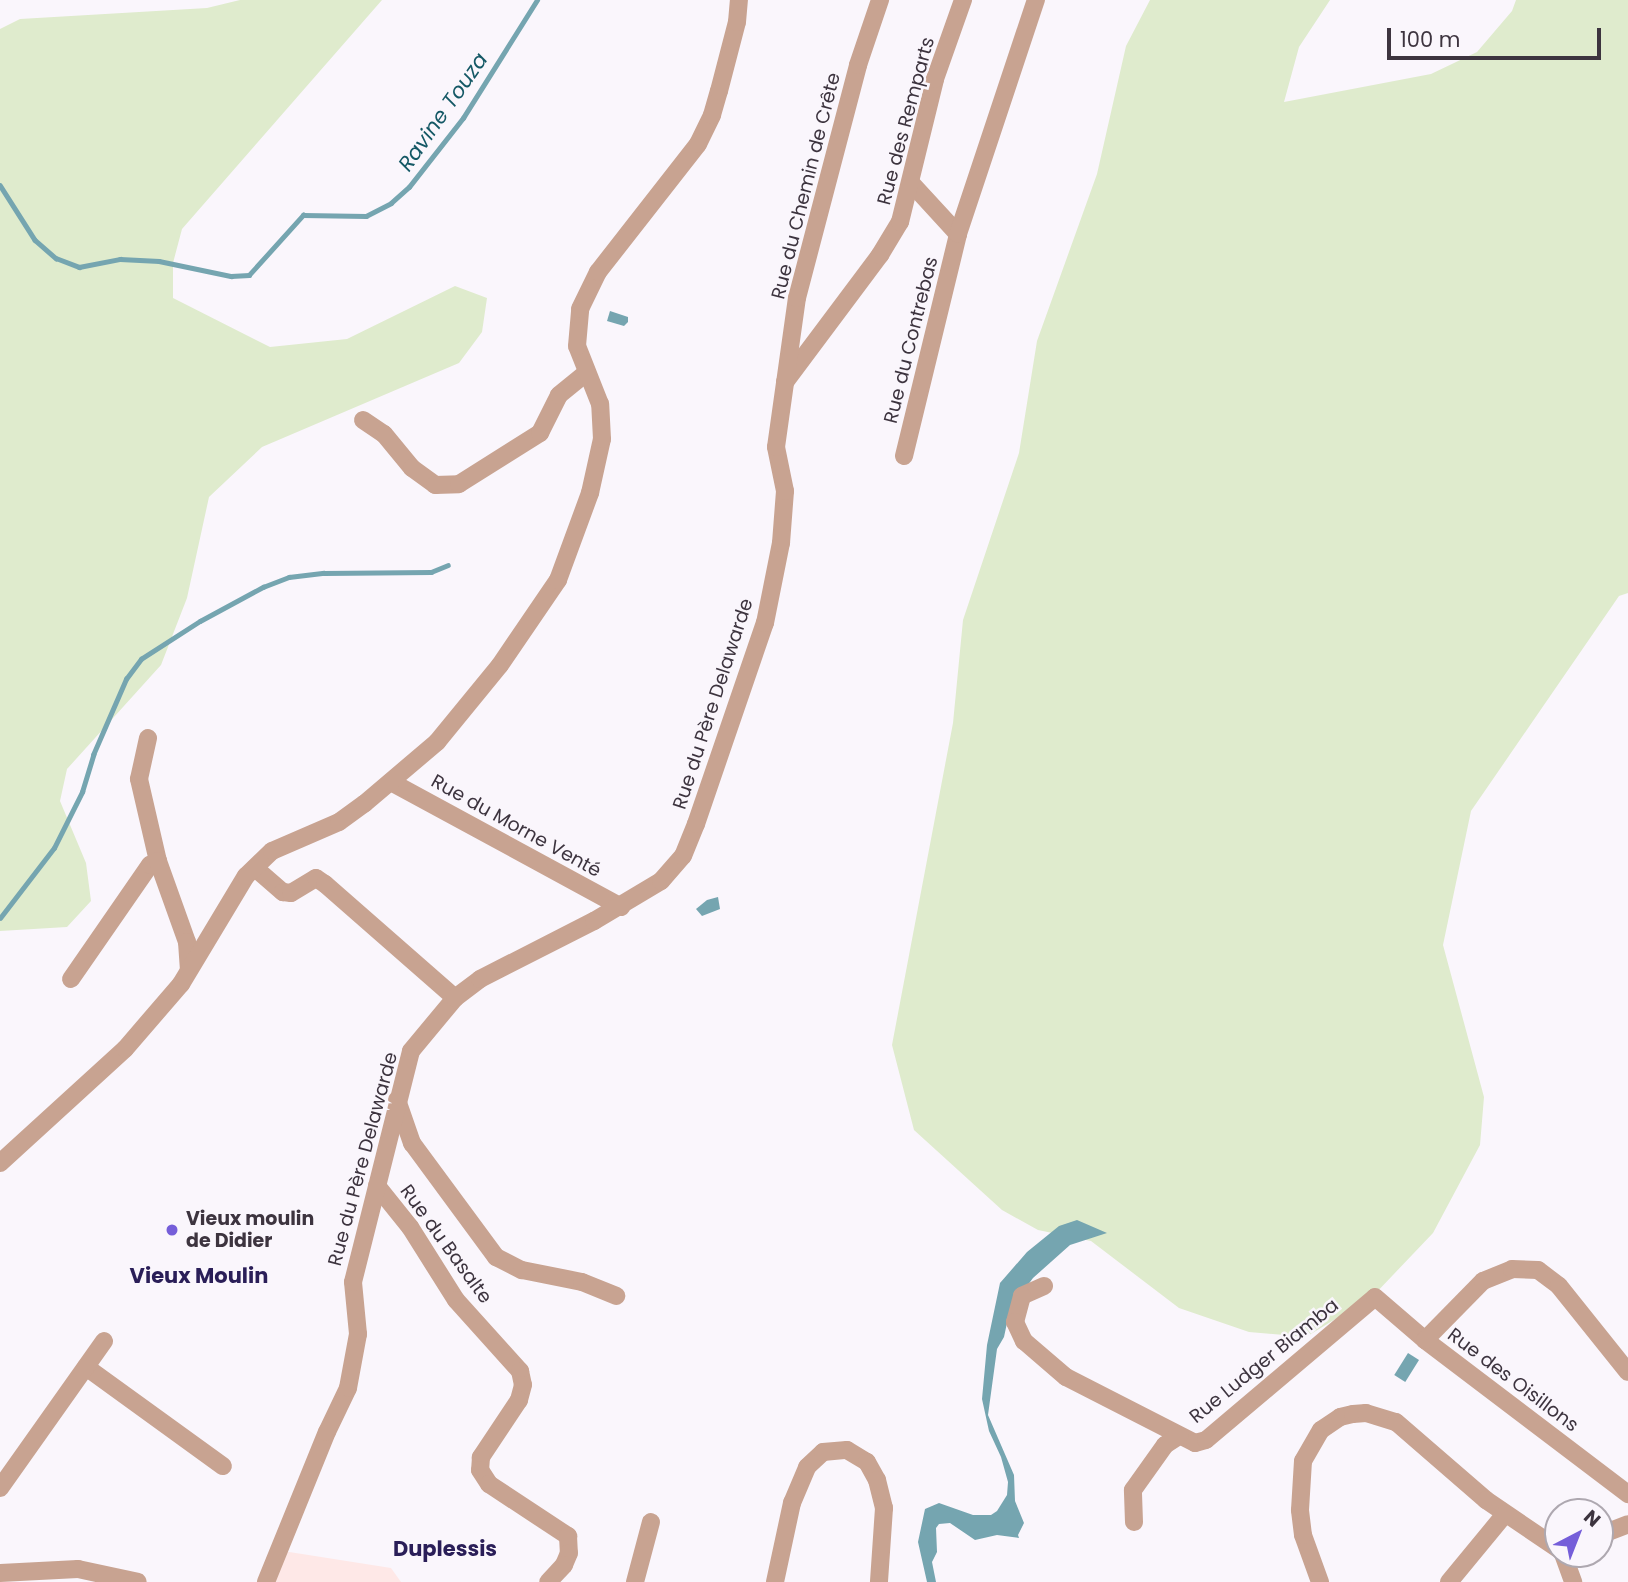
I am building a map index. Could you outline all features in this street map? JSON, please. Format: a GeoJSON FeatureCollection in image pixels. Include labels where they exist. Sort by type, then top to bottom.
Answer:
{"type":"FeatureCollection","features":[{"type":"Feature","properties":{"kind":"street"},"geometry":{"type":"LineString","coordinates":[[0,1163],[125,1049],[181,984],[232,897],[255,868],[272,852],[339,822],[437,742],[500,665],[558,580],[586,505],[602,439],[600,404],[577,346],[580,309],[598,272],[698,144],[712,115],[719,91],[737,22],[739,0]]}},
{"type":"Feature","properties":{"kind":"street","name":"Rue du Chemin de Crête"},"geometry":{"type":"LineString","coordinates":[[783,384],[797,298],[858,65],[880,0]]}},
{"type":"Feature","properties":{"kind":"street","name":"Rue des Remparts"},"geometry":{"type":"LineString","coordinates":[[783,384],[880,256],[900,222],[912,184],[935,79],[963,0]]}},
{"type":"Feature","properties":{"kind":"street","name":"Rue du Contrebas"},"geometry":{"type":"LineString","coordinates":[[904,456],[958,234],[1036,0]]}},
{"type":"Feature","properties":{"kind":"street"},"geometry":{"type":"LineString","coordinates":[[912,184],[958,234]]}},
{"type":"Feature","properties":{"kind":"street"},"geometry":{"type":"LineString","coordinates":[[363,420],[384,435],[412,468],[435,485],[458,484],[540,433],[559,395],[587,372]]}},
{"type":"Feature","properties":{"kind":"street","name":"Rue du Père Delawarde"},"geometry":{"type":"LineString","coordinates":[[266,1582],[348,1388],[358,1334],[353,1282],[397,1098],[411,1051],[455,998],[480,979],[621,906],[661,881],[683,856],[765,623],[781,543],[785,491],[776,447],[783,384]]}},
{"type":"Feature","properties":{"kind":"street"},"geometry":{"type":"LineString","coordinates":[[148,738],[139,779],[158,861],[187,942],[189,969]]}},
{"type":"Feature","properties":{"kind":"street","name":"Rue du Morne Venté"},"geometry":{"type":"LineString","coordinates":[[391,782],[621,906]]}},
{"type":"Feature","properties":{"kind":"street"},"geometry":{"type":"LineString","coordinates":[[71,979],[150,865],[158,861]]}},
{"type":"Feature","properties":{"kind":"street"},"geometry":{"type":"LineString","coordinates":[[255,868],[283,892],[290,893],[316,878],[455,998]]}},
{"type":"Feature","properties":{"kind":"street"},"geometry":{"type":"LineString","coordinates":[[397,1098],[412,1143],[490,1252],[512,1268],[582,1282],[616,1296]]}},
{"type":"Feature","properties":{"kind":"street","name":"Rue du Basalte"},"geometry":{"type":"LineString","coordinates":[[377,1186],[410,1227],[456,1300],[520,1371],[523,1385],[519,1399],[481,1457],[480,1470],[489,1484],[568,1536],[569,1553],[564,1565],[548,1582]]}},
{"type":"Feature","properties":{"kind":"street"},"geometry":{"type":"LineString","coordinates":[[1424,1340],[1483,1281],[1512,1269],[1538,1270],[1559,1286],[1628,1372]]}},
{"type":"Feature","properties":{"kind":"street","name":"Rue Ludger Biamba"},"geometry":{"type":"LineString","coordinates":[[1044,1286],[1022,1296],[1016,1322],[1024,1341],[1066,1377],[1195,1443],[1206,1440],[1375,1297]]}},
{"type":"Feature","properties":{"kind":"street","name":"Rue des Oisillons"},"geometry":{"type":"LineString","coordinates":[[1375,1297],[1424,1340],[1628,1494]]}},
{"type":"Feature","properties":{"kind":"street"},"geometry":{"type":"LineString","coordinates":[[0,1488],[104,1341]]}},
{"type":"Feature","properties":{"kind":"street"},"geometry":{"type":"LineString","coordinates":[[86,1367],[223,1466]]}},
{"type":"Feature","properties":{"kind":"street"},"geometry":{"type":"LineString","coordinates":[[1320,1582],[1303,1535],[1300,1474],[1313,1440],[1340,1417],[1366,1413],[1396,1422],[1506,1514],[1544,1540]]}},
{"type":"Feature","properties":{"kind":"street"},"geometry":{"type":"LineString","coordinates":[[1134,1522],[1133,1490],[1165,1445],[1179,1436]]}},
{"type":"Feature","properties":{"kind":"street"},"geometry":{"type":"LineString","coordinates":[[775,1582],[792,1503],[807,1467],[823,1452],[847,1450],[867,1462],[877,1480],[884,1508],[879,1582]]}},
{"type":"Feature","properties":{"kind":"street"},"geometry":{"type":"LineString","coordinates":[[1449,1582],[1506,1514]]}},
{"type":"Feature","properties":{"kind":"street"},"geometry":{"type":"LineString","coordinates":[[635,1582],[650,1522]]}},
{"type":"Feature","properties":{"kind":"street"},"geometry":{"type":"LineString","coordinates":[[0,1573],[78,1569],[138,1582]]}},
{"type":"Feature","properties":{"kind":"shaded area"},"geometry":{"type":"Polygon","coordinates":[[[283,1551],[391,1568],[401,1582],[271,1582],[283,1551]]]}},
{"type":"Feature","properties":{"kind":"green space"},"geometry":{"type":"Polygon","coordinates":[[[240,0],[382,0],[182,229],[173,263],[173,298],[270,347],[347,339],[455,286],[487,298],[482,332],[459,363],[262,447],[209,497],[187,598],[161,665],[67,769],[60,801],[86,863],[91,901],[67,927],[0,931],[0,29],[20,19],[207,8],[240,0]]]}},
{"type":"Feature","properties":{"kind":"green space"},"geometry":{"type":"Polygon","coordinates":[[[1150,0],[1330,0],[1299,47],[1284,102],[1431,74],[1477,52],[1512,11],[1516,0],[1628,0],[1628,593],[1619,596],[1471,811],[1443,945],[1484,1097],[1480,1145],[1433,1233],[1373,1296],[1306,1337],[1249,1332],[1179,1308],[1091,1241],[1038,1230],[1002,1210],[914,1130],[892,1045],[953,723],[963,620],[1019,453],[1037,341],[1097,174],[1126,46],[1150,0]]]}},
{"type":"Feature","properties":{"kind":"water"},"geometry":{"type":"Polygon","coordinates":[[[610,311],[628,317],[628,322],[624,326],[607,321],[610,311]]]}},
{"type":"Feature","properties":{"kind":"water"},"geometry":{"type":"Polygon","coordinates":[[[718,897],[720,909],[702,916],[696,909],[707,900],[718,897]]]}},
{"type":"Feature","properties":{"kind":"water"},"geometry":{"type":"Polygon","coordinates":[[[1077,1220],[1107,1233],[1070,1245],[1033,1278],[1010,1309],[1004,1337],[997,1349],[988,1415],[1014,1475],[1015,1501],[1024,1523],[1019,1538],[997,1535],[975,1540],[950,1523],[939,1524],[936,1528],[937,1552],[932,1562],[936,1582],[927,1582],[918,1542],[925,1509],[939,1503],[973,1515],[991,1515],[997,1511],[1007,1495],[1008,1482],[1001,1457],[989,1431],[982,1399],[987,1345],[1000,1283],[1027,1252],[1059,1226],[1077,1220]]]}},
{"type":"Feature","properties":{"kind":"water"},"geometry":{"type":"Polygon","coordinates":[[[1408,1353],[1419,1360],[1405,1382],[1394,1375],[1408,1353]]]}},
{"type":"Feature","properties":{"kind":"waterway","name":"Ravine Touza"},"geometry":{"type":"LineString","coordinates":[[0,185],[35,240],[56,258],[79,267],[120,259],[159,261],[231,276],[249,275],[303,215],[366,216],[391,203],[409,187],[463,118],[537,0]]}},
{"type":"Feature","properties":{"kind":"waterway"},"geometry":{"type":"LineString","coordinates":[[0,918],[54,848],[82,792],[93,755],[126,679],[141,659],[200,621],[263,587],[289,577],[324,573],[431,572],[448,565]]}},
{"type":"Feature","properties":{"kind":"place","name":"Vieux moulin de Didier"},"geometry":{"type":"Point","coordinates":[172,1230]}},
{"type":"Feature","properties":{"kind":"district","name":"Vieux Moulin"},"geometry":{"type":"Point","coordinates":[199,1276]}},
{"type":"Feature","properties":{"kind":"district","name":"Duplessis"},"geometry":{"type":"Point","coordinates":[445,1549]}}]}
